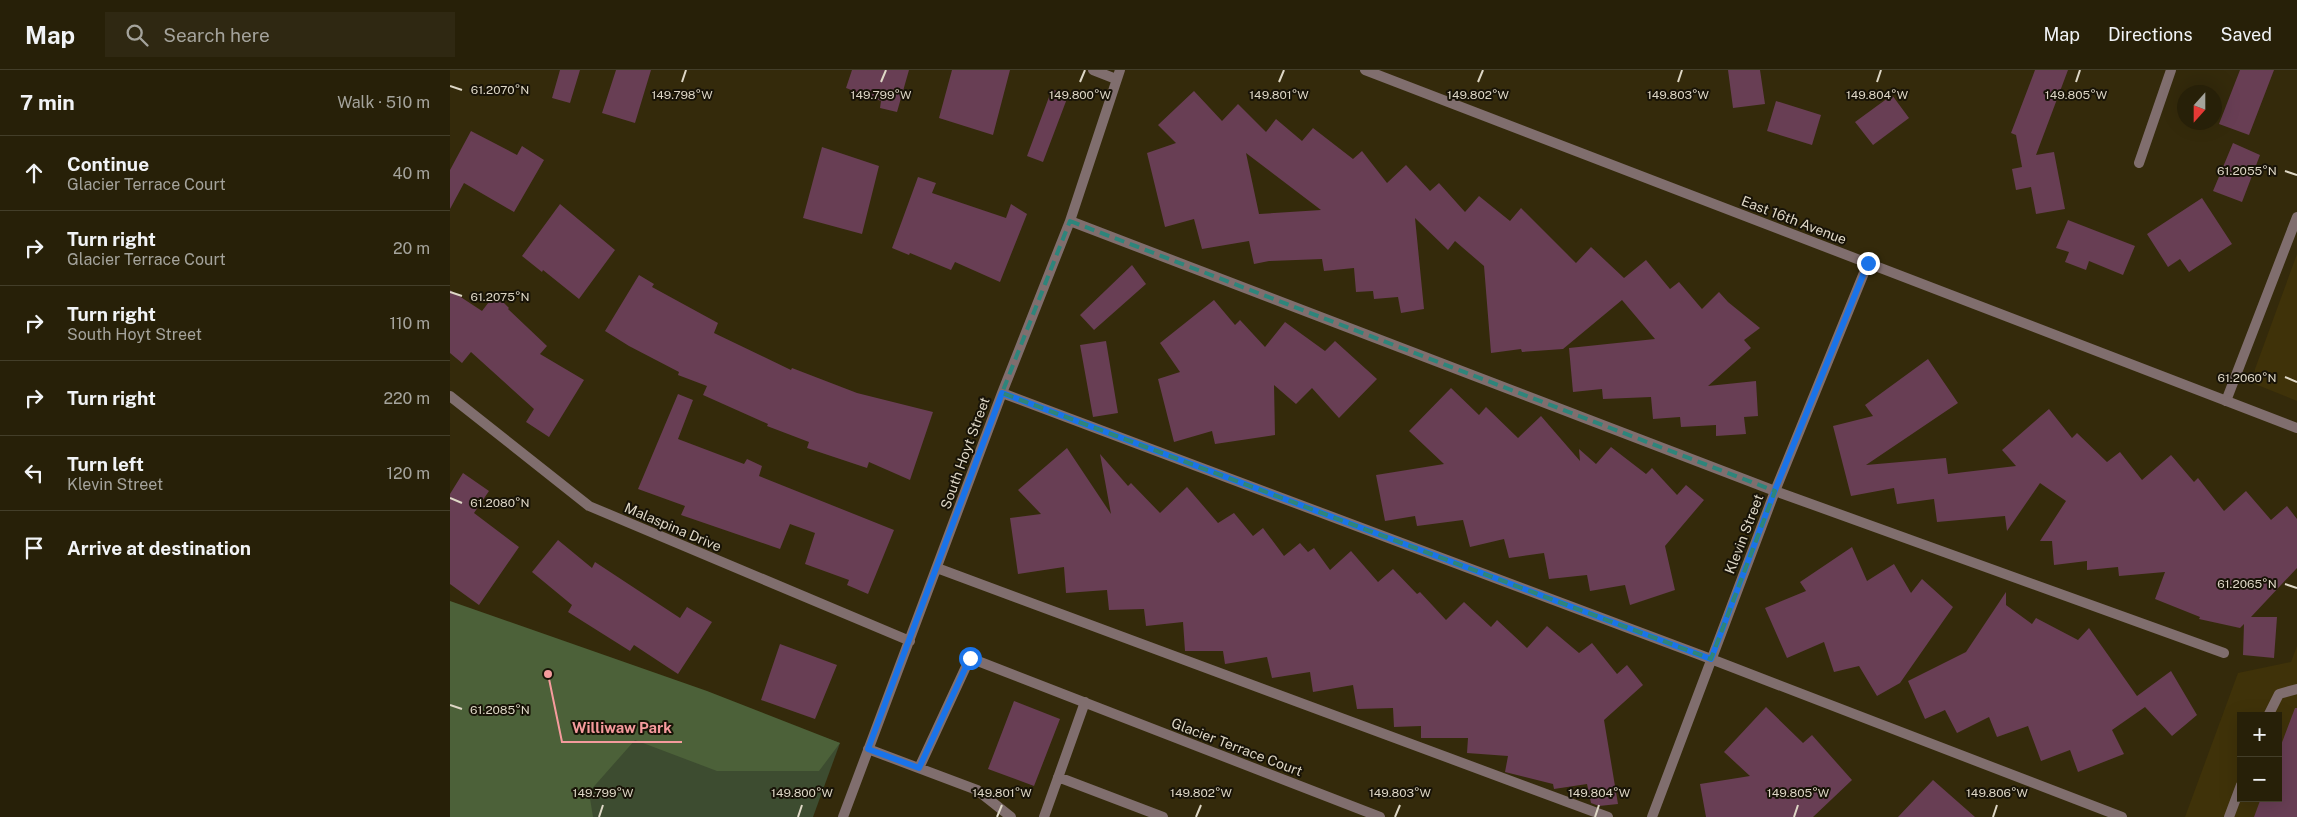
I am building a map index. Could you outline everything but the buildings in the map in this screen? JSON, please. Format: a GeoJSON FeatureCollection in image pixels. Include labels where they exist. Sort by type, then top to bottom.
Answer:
{"type":"FeatureCollection","features":[{"type":"Feature","properties":{"kind":"street"},"geometry":{"type":"LineString","coordinates":[[1093,70],[1118,74]]}},
{"type":"Feature","properties":{"kind":"street","name":"East 16th Avenue"},"geometry":{"type":"LineString","coordinates":[[1365,70],[2297,428]]}},
{"type":"Feature","properties":{"kind":"street"},"geometry":{"type":"LineString","coordinates":[[2139,163],[2171,70]]}},
{"type":"Feature","properties":{"kind":"street","name":"South Hoyt Street"},"geometry":{"type":"LineString","coordinates":[[843,817],[1002,393],[1070,221],[1118,74]]}},
{"type":"Feature","properties":{"kind":"street"},"geometry":{"type":"LineString","coordinates":[[2226,401],[2293,243],[2297,218]]}},
{"type":"Feature","properties":{"kind":"street"},"geometry":{"type":"LineString","coordinates":[[1070,221],[1775,490],[2224,653]]}},
{"type":"Feature","properties":{"kind":"street","name":"Klevin Street"},"geometry":{"type":"LineString","coordinates":[[1652,817],[1775,490],[1868,263]]}},
{"type":"Feature","properties":{"kind":"street"},"geometry":{"type":"LineString","coordinates":[[1002,393],[1711,659],[2122,817]]}},
{"type":"Feature","properties":{"kind":"street","name":"Malaspina Drive"},"geometry":{"type":"LineString","coordinates":[[450,396],[589,506],[910,641]]}},
{"type":"Feature","properties":{"kind":"street"},"geometry":{"type":"LineString","coordinates":[[937,568],[1608,817]]}},
{"type":"Feature","properties":{"kind":"street","name":"Glacier Terrace Court"},"geometry":{"type":"LineString","coordinates":[[919,768],[970,658],[1380,817]]}},
{"type":"Feature","properties":{"kind":"street"},"geometry":{"type":"LineString","coordinates":[[2270,712],[2279,694],[2297,689]]}},
{"type":"Feature","properties":{"kind":"street"},"geometry":{"type":"LineString","coordinates":[[1044,817],[1085,702]]}},
{"type":"Feature","properties":{"kind":"street"},"geometry":{"type":"LineString","coordinates":[[868,749],[976,790],[1011,817]]}},
{"type":"Feature","properties":{"kind":"street"},"geometry":{"type":"LineString","coordinates":[[1058,777],[1163,817]]}},
{"type":"Feature","properties":{"kind":"street"},"geometry":{"type":"LineString","coordinates":[[2229,817],[2237,796]]}},
{"type":"Feature","properties":{"kind":"highlighted area"},"geometry":{"type":"Polygon","coordinates":[[[1070,221],[1775,491],[1711,659],[1002,393],[1070,221]]]}},
{"type":"Feature","properties":{"kind":"shaded area"},"geometry":{"type":"Polygon","coordinates":[[[2297,254],[2297,401],[2255,384],[2255,369],[2297,254]]]}},
{"type":"Feature","properties":{"kind":"shaded area"},"geometry":{"type":"Polygon","coordinates":[[[2297,646],[2297,817],[2185,817],[2238,673],[2291,662],[2297,646]]]}},
{"type":"Feature","properties":{"kind":"green space"},"geometry":{"type":"Polygon","coordinates":[[[450,601],[707,691],[840,743],[819,771],[717,771],[635,740],[589,792],[593,817],[450,817],[450,601]]]}},
{"type":"Feature","properties":{"kind":"green space"},"geometry":{"type":"Polygon","coordinates":[[[450,604],[840,743],[813,817],[450,817],[450,604]]]}},
{"type":"Feature","properties":{"kind":"place","name":"Williwaw Park"},"geometry":{"type":"Point","coordinates":[548,674]}},
{"type":"Feature","properties":{"kind":"route"},"geometry":{"type":"LineString","coordinates":[[970,658],[919,768],[868,749],[1002,393],[1711,659],[1775,490],[1868,263]]}}]}
